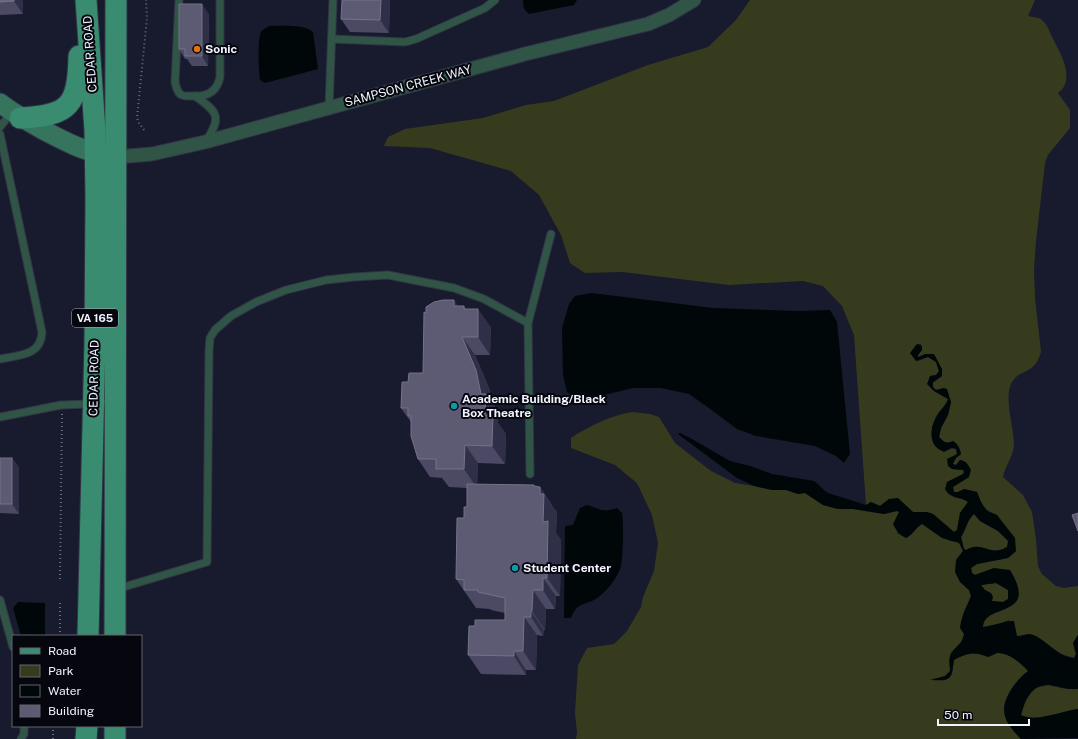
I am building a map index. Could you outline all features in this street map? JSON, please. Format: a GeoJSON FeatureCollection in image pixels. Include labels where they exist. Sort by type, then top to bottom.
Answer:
{"type":"FeatureCollection","features":[{"type":"Feature","properties":{"kind":"main road"},"geometry":{"type":"LineString","coordinates":[[10,111],[40,117],[56,112],[68,104],[74,96],[78,78],[79,56],[86,0]]}},
{"type":"Feature","properties":{"kind":"main road","name":"CEDAR ROAD"},"geometry":{"type":"LineString","coordinates":[[86,0],[95,153],[96,197],[88,635]]}},
{"type":"Feature","properties":{"kind":"main road","name":"CEDAR ROAD"},"geometry":{"type":"LineString","coordinates":[[115,635],[116,0]]}},
{"type":"Feature","properties":{"kind":"main road"},"geometry":{"type":"LineString","coordinates":[[86,739],[87,727]]}},
{"type":"Feature","properties":{"kind":"main road"},"geometry":{"type":"LineString","coordinates":[[115,727],[115,739]]}},
{"type":"Feature","properties":{"kind":"street","name":"SAMPSON CREEK WAY"},"geometry":{"type":"LineString","coordinates":[[116,157],[152,154],[205,142],[525,54],[648,24],[669,15],[694,0]]}},
{"type":"Feature","properties":{"kind":"street"},"geometry":{"type":"LineString","coordinates":[[10,111],[74,146],[95,153],[116,157]]}},
{"type":"Feature","properties":{"kind":"lane"},"geometry":{"type":"LineString","coordinates":[[179,0],[175,82],[180,94],[185,96],[207,95],[212,92],[219,83],[220,0]]}},
{"type":"Feature","properties":{"kind":"lane"},"geometry":{"type":"LineString","coordinates":[[329,108],[333,0]]}},
{"type":"Feature","properties":{"kind":"lane"},"geometry":{"type":"LineString","coordinates":[[332,39],[405,42],[416,39],[485,8],[495,0]]}},
{"type":"Feature","properties":{"kind":"lane"},"geometry":{"type":"LineString","coordinates":[[196,96],[208,105],[215,114],[215,125],[205,142]]}},
{"type":"Feature","properties":{"kind":"lane"},"geometry":{"type":"LineString","coordinates":[[0,127],[10,111]]}},
{"type":"Feature","properties":{"kind":"lane"},"geometry":{"type":"LineString","coordinates":[[0,134],[42,332],[42,339],[34,350],[28,353],[0,359]]}},
{"type":"Feature","properties":{"kind":"lane"},"geometry":{"type":"LineString","coordinates":[[530,474],[528,323],[551,234]]}},
{"type":"Feature","properties":{"kind":"lane"},"geometry":{"type":"LineString","coordinates":[[115,590],[207,562],[210,338],[215,330],[231,316],[256,302],[286,290],[326,280],[388,275],[454,288],[484,299],[528,323]]}},
{"type":"Feature","properties":{"kind":"lane"},"geometry":{"type":"LineString","coordinates":[[0,417],[62,405],[115,403]]}},
{"type":"Feature","properties":{"kind":"lane"},"geometry":{"type":"LineString","coordinates":[[0,600],[12,644]]}},
{"type":"Feature","properties":{"kind":"lane"},"geometry":{"type":"LineString","coordinates":[[21,739],[24,734],[24,727]]}},
{"type":"Feature","properties":{"kind":"path"},"geometry":{"type":"LineString","coordinates":[[144,130],[137,118],[146,18],[146,0]]}},
{"type":"Feature","properties":{"kind":"path"},"geometry":{"type":"LineString","coordinates":[[60,579],[62,405]]}},
{"type":"Feature","properties":{"kind":"path"},"geometry":{"type":"LineString","coordinates":[[60,602],[60,635]]}},
{"type":"Feature","properties":{"kind":"path"},"geometry":{"type":"LineString","coordinates":[[53,727],[53,739]]}},
{"type":"Feature","properties":{"kind":"green space"},"geometry":{"type":"Polygon","coordinates":[[[750,0],[1035,0],[1028,16],[1039,18],[1046,24],[1063,59],[1066,81],[1063,88],[1058,93],[1070,110],[1070,128],[1048,155],[1045,163],[1034,270],[1035,298],[1041,352],[1038,360],[1031,369],[1018,375],[1011,384],[1009,390],[1009,405],[1014,445],[1003,477],[1023,495],[1032,512],[1038,566],[1042,574],[1056,586],[1064,588],[1078,586],[1078,635],[1074,642],[1076,654],[1074,658],[1061,654],[1040,639],[1017,636],[1009,620],[999,624],[983,627],[984,622],[989,616],[1006,609],[1019,595],[994,568],[975,575],[972,573],[971,568],[977,564],[1008,558],[1016,551],[997,515],[989,511],[984,506],[980,501],[977,492],[964,489],[954,492],[953,487],[969,477],[960,460],[956,465],[954,464],[952,469],[963,470],[964,474],[947,482],[953,497],[966,500],[968,502],[960,513],[957,530],[954,532],[933,514],[927,512],[913,512],[898,499],[889,499],[880,506],[871,502],[866,505],[854,335],[842,306],[823,286],[803,281],[729,285],[622,272],[585,273],[570,263],[561,235],[539,195],[511,171],[430,148],[384,146],[388,137],[405,129],[483,118],[526,105],[554,101],[648,65],[708,47],[736,20],[750,0]],[[918,344],[914,347],[918,361],[928,357],[936,362],[939,371],[936,375],[930,376],[934,391],[948,399],[936,416],[932,427],[934,444],[956,449],[957,454],[955,460],[961,454],[953,441],[946,442],[939,437],[941,428],[948,415],[951,402],[944,388],[936,390],[933,387],[933,383],[942,376],[934,354],[918,357],[922,350],[921,344],[918,344]]]}},
{"type":"Feature","properties":{"kind":"green space"},"geometry":{"type":"Polygon","coordinates":[[[632,412],[650,414],[659,417],[675,443],[711,471],[735,483],[772,490],[786,490],[798,494],[805,493],[823,505],[838,509],[853,509],[884,514],[897,511],[899,512],[897,533],[906,538],[922,523],[950,541],[959,542],[963,551],[956,560],[960,582],[969,590],[971,596],[963,614],[964,636],[961,643],[951,653],[949,660],[950,671],[945,676],[952,675],[954,659],[967,654],[975,653],[988,657],[1001,653],[1010,656],[1018,662],[1028,671],[1019,679],[1010,691],[1004,710],[1008,722],[1021,739],[576,739],[577,733],[575,713],[578,665],[587,648],[614,644],[627,631],[641,607],[643,597],[654,571],[658,543],[652,515],[637,483],[615,465],[571,448],[571,438],[600,422],[632,412]]]}},
{"type":"Feature","properties":{"kind":"green space"},"geometry":{"type":"Polygon","coordinates":[[[974,514],[980,521],[998,531],[1009,541],[1007,547],[1001,550],[991,550],[982,547],[972,547],[966,550],[964,549],[961,537],[974,514]]]}},
{"type":"Feature","properties":{"kind":"green space"},"geometry":{"type":"Polygon","coordinates":[[[996,583],[1008,590],[1008,599],[1003,602],[992,601],[981,585],[996,583]]]}},
{"type":"Feature","properties":{"kind":"green space"},"geometry":{"type":"Polygon","coordinates":[[[1048,685],[1066,689],[1078,689],[1078,709],[1034,718],[1021,715],[1026,698],[1035,688],[1048,685]]]}},
{"type":"Feature","properties":{"kind":"water"},"geometry":{"type":"Polygon","coordinates":[[[523,0],[577,0],[574,5],[529,14],[524,8],[523,0]]]}},
{"type":"Feature","properties":{"kind":"water"},"geometry":{"type":"Polygon","coordinates":[[[269,26],[298,27],[309,29],[313,32],[318,69],[265,83],[260,80],[259,41],[261,32],[269,26]]]}},
{"type":"Feature","properties":{"kind":"water"},"geometry":{"type":"Polygon","coordinates":[[[592,293],[713,308],[798,311],[830,310],[837,322],[850,454],[844,463],[836,456],[815,446],[756,436],[737,429],[689,394],[661,388],[633,388],[600,396],[579,398],[567,392],[563,375],[562,328],[569,304],[575,296],[592,293]]]}},
{"type":"Feature","properties":{"kind":"water"},"geometry":{"type":"Polygon","coordinates":[[[917,344],[922,346],[922,350],[918,357],[925,354],[934,354],[942,369],[942,376],[933,382],[933,387],[936,390],[944,388],[947,389],[951,402],[948,415],[941,428],[939,437],[946,442],[953,441],[958,446],[961,454],[956,458],[953,464],[956,465],[960,460],[964,461],[971,470],[969,477],[953,487],[954,492],[964,489],[977,492],[987,511],[997,515],[1015,538],[1016,551],[1008,558],[977,564],[971,568],[972,573],[975,575],[994,568],[1010,570],[1017,585],[1019,596],[1015,603],[1008,608],[992,614],[986,619],[983,627],[1007,621],[1014,621],[1017,636],[1030,634],[1041,639],[1056,651],[1068,657],[1074,658],[1076,654],[1073,643],[1078,635],[1078,689],[1049,685],[1038,687],[1030,694],[1021,715],[1034,718],[1078,709],[1078,738],[1021,739],[1016,734],[1006,719],[1004,710],[1005,703],[1010,691],[1028,671],[1006,654],[997,653],[988,657],[975,653],[963,656],[954,660],[951,676],[949,678],[946,680],[930,680],[945,676],[950,671],[951,654],[961,642],[964,634],[960,628],[971,596],[969,590],[960,582],[955,572],[956,560],[963,551],[959,543],[942,538],[922,524],[906,538],[898,532],[893,524],[899,512],[897,511],[884,514],[853,509],[838,509],[823,505],[805,493],[798,494],[786,490],[772,490],[754,486],[737,478],[678,434],[680,433],[692,439],[730,461],[772,474],[814,481],[828,493],[866,505],[871,502],[880,506],[889,499],[898,498],[913,512],[927,512],[933,514],[954,532],[957,530],[960,513],[968,502],[952,496],[945,489],[947,482],[963,474],[964,472],[963,470],[952,469],[948,466],[947,459],[957,454],[956,449],[952,448],[944,452],[941,451],[936,447],[931,435],[935,419],[948,399],[934,391],[927,384],[930,376],[936,375],[939,371],[936,362],[928,357],[916,361],[910,353],[917,344]],[[974,514],[968,522],[961,537],[964,549],[966,550],[972,547],[977,547],[995,551],[1007,547],[1008,541],[998,531],[980,521],[974,514]],[[996,583],[981,585],[985,590],[991,593],[993,597],[992,601],[1003,602],[1008,599],[1008,590],[996,583]]]}},
{"type":"Feature","properties":{"kind":"water"},"geometry":{"type":"Polygon","coordinates":[[[587,505],[604,510],[617,508],[622,513],[623,540],[621,566],[607,590],[594,600],[577,607],[571,618],[564,618],[565,526],[573,525],[580,508],[587,505]]]}},
{"type":"Feature","properties":{"kind":"water"},"geometry":{"type":"Polygon","coordinates":[[[18,602],[45,603],[45,635],[21,635],[13,608],[18,602]]]}},
{"type":"Feature","properties":{"kind":"building"},"geometry":{"type":"Polygon","coordinates":[[[0,0],[14,0],[14,1],[0,2],[0,0]]]}},
{"type":"Feature","properties":{"kind":"building"},"geometry":{"type":"Polygon","coordinates":[[[342,0],[381,0],[380,20],[341,19],[342,0]]]}},
{"type":"Feature","properties":{"kind":"building"},"geometry":{"type":"Polygon","coordinates":[[[179,4],[202,4],[202,56],[185,56],[185,49],[179,49],[179,4]]]}},
{"type":"Feature","properties":{"kind":"building","name":"Academic Building/Black Box Theatre"},"geometry":{"type":"Polygon","coordinates":[[[454,300],[454,306],[464,306],[464,309],[478,309],[478,337],[462,337],[476,370],[481,394],[486,394],[485,415],[493,416],[492,446],[465,445],[464,469],[436,469],[436,459],[418,459],[411,436],[411,416],[408,416],[408,408],[401,408],[402,382],[408,382],[409,373],[423,373],[424,312],[426,313],[426,307],[434,302],[454,300]]]}},
{"type":"Feature","properties":{"kind":"building"},"geometry":{"type":"Polygon","coordinates":[[[0,458],[12,458],[12,504],[0,504],[0,458]]]}},
{"type":"Feature","properties":{"kind":"building","name":"Student Center"},"geometry":{"type":"Polygon","coordinates":[[[467,484],[534,485],[540,487],[540,494],[544,494],[543,522],[548,521],[547,578],[543,578],[543,590],[533,590],[531,617],[524,617],[523,651],[514,651],[514,656],[468,655],[469,626],[475,626],[475,620],[505,620],[505,598],[478,592],[478,590],[464,590],[464,580],[456,579],[457,518],[464,518],[464,507],[467,507],[467,484]]]}},
{"type":"Feature","properties":{"kind":"building"},"geometry":{"type":"Polygon","coordinates":[[[1078,513],[1078,531],[1072,515],[1078,513]]]}},
{"type":"Feature","properties":{"kind":"place","name":"Sonic"},"geometry":{"type":"Point","coordinates":[197,49]}},
{"type":"Feature","properties":{"kind":"place","name":"Academic Building/Black Box Theatre"},"geometry":{"type":"Point","coordinates":[454,406]}},
{"type":"Feature","properties":{"kind":"place","name":"Student Center"},"geometry":{"type":"Point","coordinates":[515,568]}}]}
